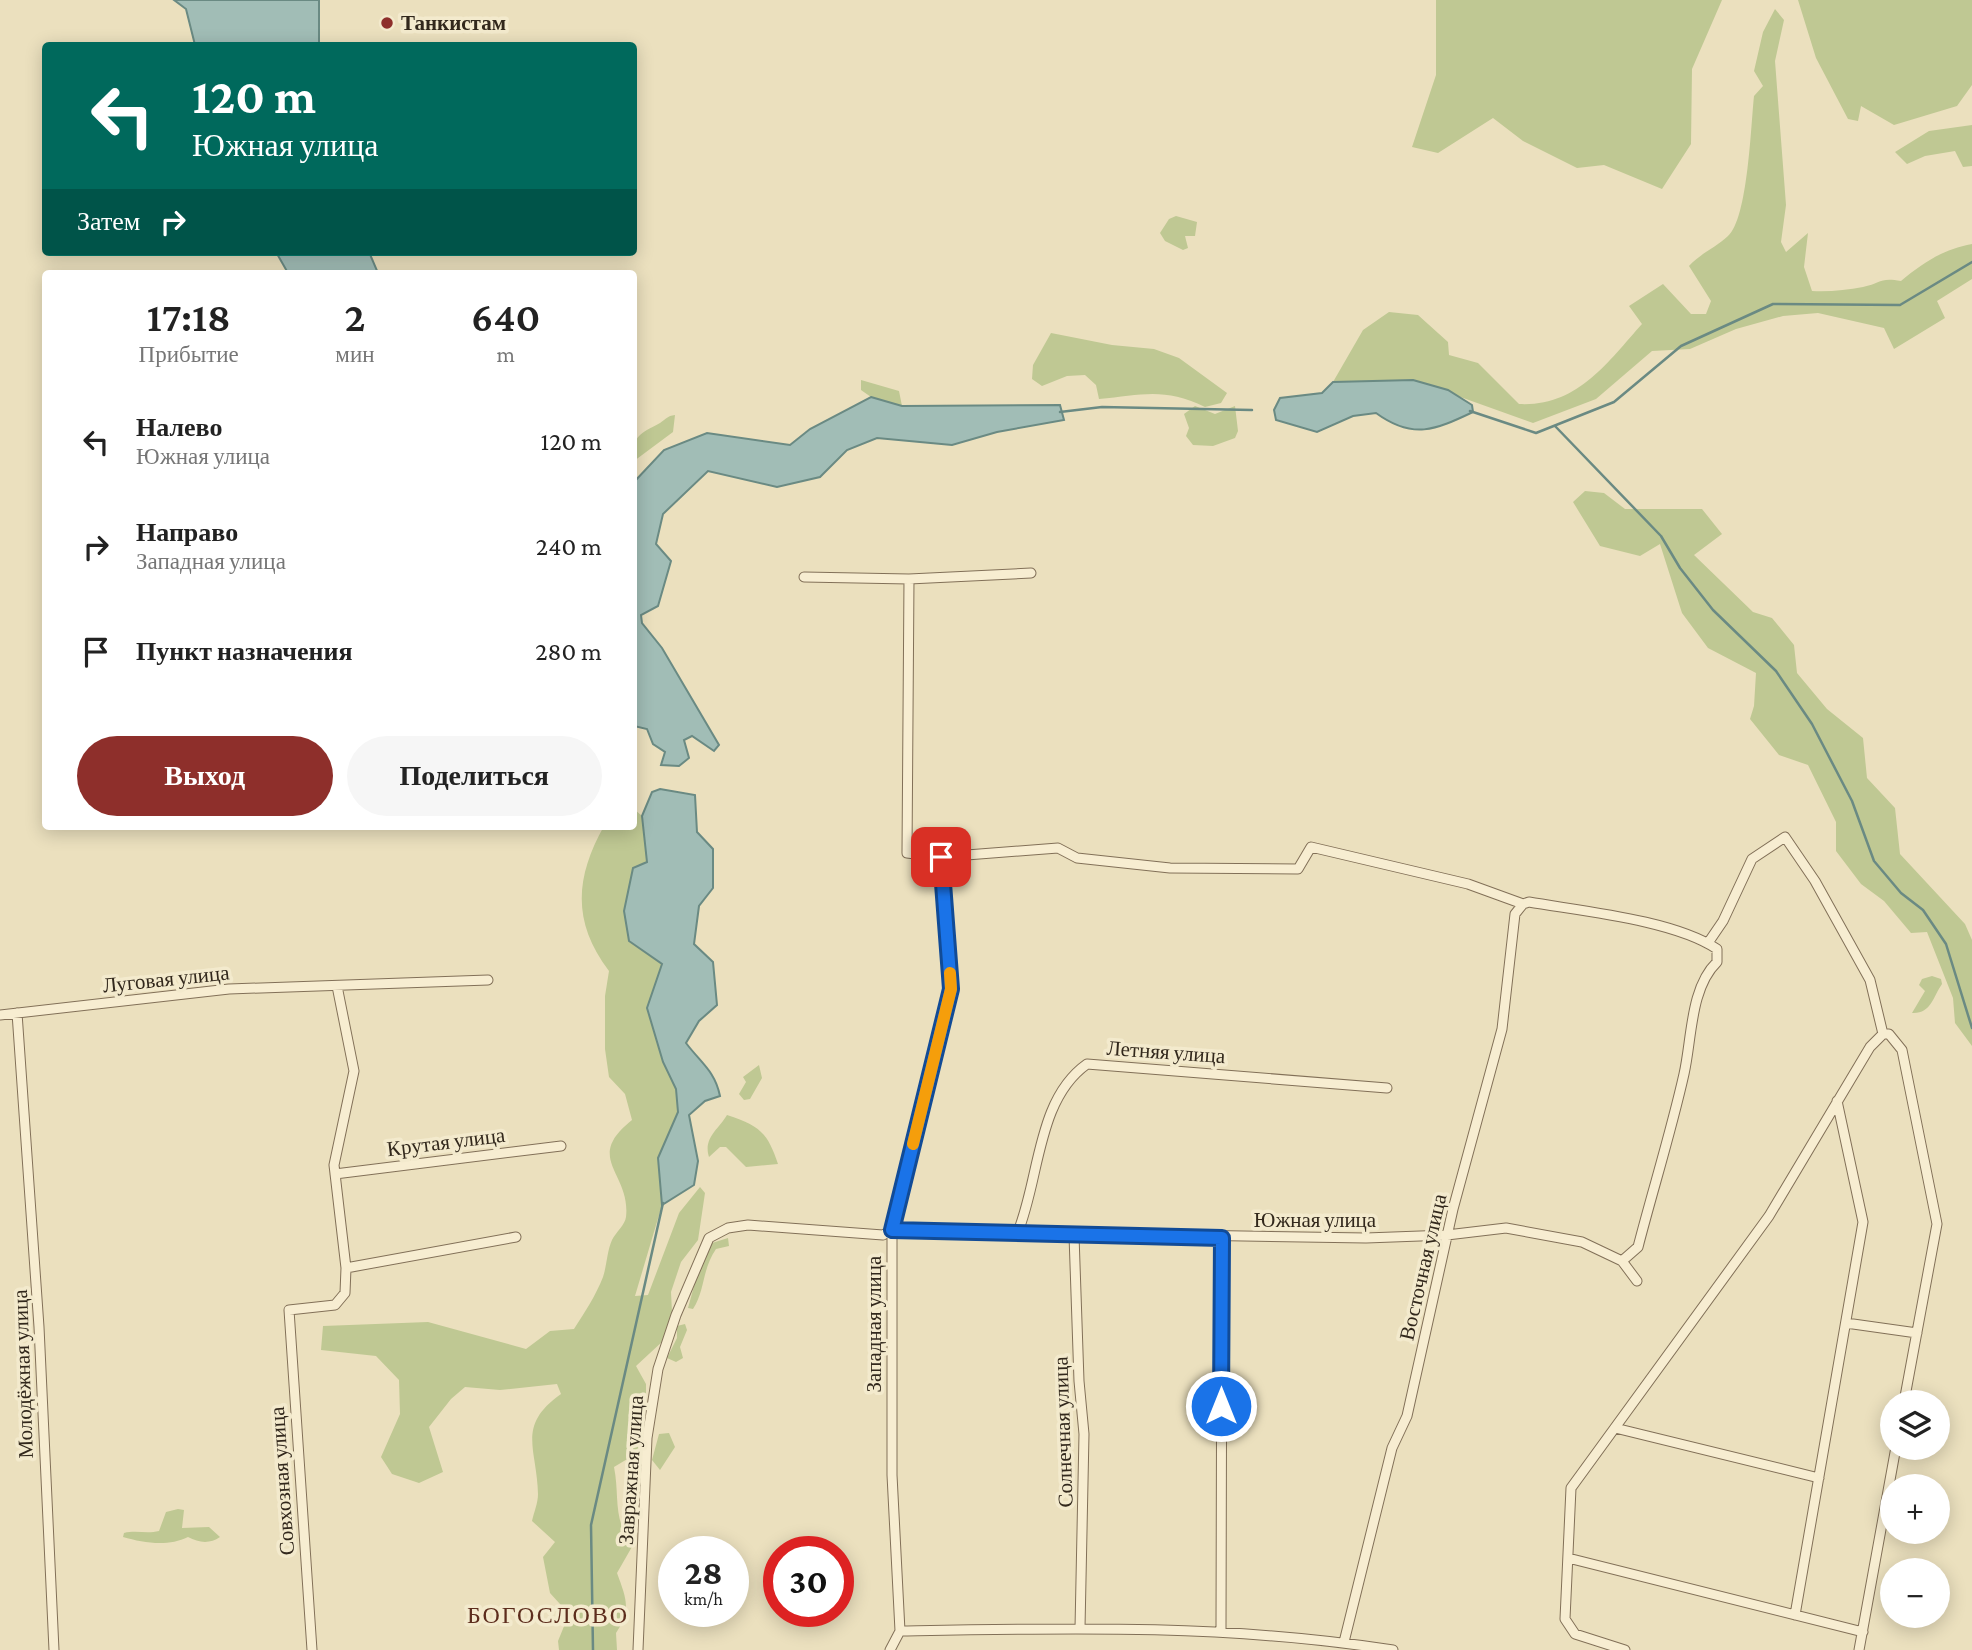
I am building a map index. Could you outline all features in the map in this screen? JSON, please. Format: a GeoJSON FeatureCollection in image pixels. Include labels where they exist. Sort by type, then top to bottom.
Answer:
{"type":"FeatureCollection","features":[{"type":"Feature","properties":{"kind":"street"},"geometry":{"type":"LineString","coordinates":[[804,577],[909,579],[1031,573]]}},
{"type":"Feature","properties":{"kind":"street"},"geometry":{"type":"LineString","coordinates":[[909,579],[907,853],[941,857],[1058,848],[1077,858],[1170,868],[1298,869],[1311,847],[1468,884],[1526,903],[1648,923],[1708,943],[1717,949],[1717,962],[1708,971],[1699,993],[1684,1074],[1638,1247],[1622,1261]]}},
{"type":"Feature","properties":{"kind":"street"},"geometry":{"type":"LineString","coordinates":[[1708,943],[1723,921],[1752,859],[1785,838],[1815,881],[1870,980],[1883,1034]]}},
{"type":"Feature","properties":{"kind":"street","name":"Западная улица"},"geometry":{"type":"LineString","coordinates":[[900,1631],[892,1475],[892,1230],[951,989],[941,857]]}},
{"type":"Feature","properties":{"kind":"street","name":"Восточная улица"},"geometry":{"type":"LineString","coordinates":[[1344,1642],[1392,1448],[1407,1416],[1447,1235],[1483,1092],[1502,1029],[1515,915],[1526,903]]}},
{"type":"Feature","properties":{"kind":"street","name":"Луговая улица"},"geometry":{"type":"LineString","coordinates":[[0,1015],[229,989],[488,980]]}},
{"type":"Feature","properties":{"kind":"street"},"geometry":{"type":"LineString","coordinates":[[337,986],[354,1071],[334,1165],[346,1268],[516,1237]]}},
{"type":"Feature","properties":{"kind":"street","name":"Молодёжная улица"},"geometry":{"type":"LineString","coordinates":[[17,1013],[40,1327],[54,1650]]}},
{"type":"Feature","properties":{"kind":"street"},"geometry":{"type":"LineString","coordinates":[[1625,1650],[1575,1634],[1565,1619],[1571,1488],[1769,1216],[1870,1047],[1883,1034],[1889,1034],[1902,1051],[1937,1224],[1906,1390]]}},
{"type":"Feature","properties":{"kind":"street","name":"Летняя улица"},"geometry":{"type":"LineString","coordinates":[[1017,1234],[1054,1108],[1070,1076],[1087,1064],[1387,1088]]}},
{"type":"Feature","properties":{"kind":"street"},"geometry":{"type":"LineString","coordinates":[[1795,1615],[1863,1222],[1837,1101]]}},
{"type":"Feature","properties":{"kind":"street","name":"Крутая улица"},"geometry":{"type":"LineString","coordinates":[[335,1174],[561,1146]]}},
{"type":"Feature","properties":{"kind":"street","name":"Завражная улица"},"geometry":{"type":"LineString","coordinates":[[638,1650],[647,1438],[658,1369],[676,1315],[709,1238],[728,1228],[748,1226],[883,1235],[892,1230]]}},
{"type":"Feature","properties":{"kind":"street","name":"Южная улица"},"geometry":{"type":"LineString","coordinates":[[892,1230],[1222,1238],[1447,1235],[1506,1228],[1582,1242],[1622,1261],[1637,1281]]}},
{"type":"Feature","properties":{"kind":"street","name":"Солнечная улица"},"geometry":{"type":"LineString","coordinates":[[1074,1235],[1079,1381],[1084,1433],[1080,1628]]}},
{"type":"Feature","properties":{"kind":"street"},"geometry":{"type":"LineString","coordinates":[[1221,1630],[1222,1238]]}},
{"type":"Feature","properties":{"kind":"street","name":"Совхозная улица"},"geometry":{"type":"LineString","coordinates":[[312,1650],[289,1310],[335,1305],[345,1293],[346,1268]]}},
{"type":"Feature","properties":{"kind":"street"},"geometry":{"type":"LineString","coordinates":[[1846,1323],[1917,1333]]}},
{"type":"Feature","properties":{"kind":"street"},"geometry":{"type":"LineString","coordinates":[[1615,1428],[1819,1478]]}},
{"type":"Feature","properties":{"kind":"street"},"geometry":{"type":"LineString","coordinates":[[1860,1650],[1894,1460]]}},
{"type":"Feature","properties":{"kind":"street"},"geometry":{"type":"LineString","coordinates":[[1568,1558],[1863,1632]]}},
{"type":"Feature","properties":{"kind":"street"},"geometry":{"type":"LineString","coordinates":[[890,1650],[900,1631],[1080,1628],[1221,1630],[1344,1642],[1393,1650]]}},
{"type":"Feature","properties":{"kind":"green space"},"geometry":{"type":"Polygon","coordinates":[[[1436,0],[1722,0],[1692,69],[1691,144],[1662,189],[1604,165],[1577,168],[1523,141],[1493,118],[1438,153],[1412,147],[1436,75],[1436,0]]]}},
{"type":"Feature","properties":{"kind":"green space"},"geometry":{"type":"Polygon","coordinates":[[[1798,0],[1972,0],[1972,85],[1957,106],[1894,125],[1861,106],[1858,121],[1848,119],[1816,58],[1798,0]]]}},
{"type":"Feature","properties":{"kind":"green space"},"geometry":{"type":"Polygon","coordinates":[[[1775,9],[1784,20],[1775,61],[1786,205],[1781,242],[1786,252],[1808,233],[1804,267],[1812,291],[1831,291],[1863,287],[1884,280],[1901,281],[1934,258],[1972,244],[1972,279],[1937,301],[1945,318],[1894,349],[1884,328],[1818,313],[1783,316],[1736,329],[1690,349],[1652,351],[1596,399],[1533,423],[1413,380],[1333,382],[1363,330],[1389,312],[1418,315],[1448,342],[1449,355],[1478,363],[1519,404],[1540,403],[1558,398],[1589,380],[1642,324],[1629,306],[1663,284],[1691,314],[1706,314],[1711,301],[1689,266],[1728,236],[1735,226],[1744,192],[1754,96],[1763,86],[1754,71],[1763,32],[1775,9]]]}},
{"type":"Feature","properties":{"kind":"green space"},"geometry":{"type":"Polygon","coordinates":[[[1972,125],[1972,166],[1963,167],[1955,151],[1925,156],[1907,164],[1895,152],[1929,131],[1972,125]]]}},
{"type":"Feature","properties":{"kind":"green space"},"geometry":{"type":"Polygon","coordinates":[[[1176,216],[1197,222],[1195,236],[1185,236],[1188,248],[1183,250],[1165,241],[1160,233],[1169,219],[1176,216]]]}},
{"type":"Feature","properties":{"kind":"green space"},"geometry":{"type":"Polygon","coordinates":[[[1051,333],[1112,345],[1154,349],[1179,358],[1227,393],[1221,403],[1205,407],[1177,397],[1153,394],[1099,399],[1096,385],[1085,375],[1067,376],[1042,386],[1032,379],[1033,365],[1051,333]]]}},
{"type":"Feature","properties":{"kind":"green space"},"geometry":{"type":"Polygon","coordinates":[[[861,380],[899,391],[902,406],[871,397],[861,390],[861,380]]]}},
{"type":"Feature","properties":{"kind":"green space"},"geometry":{"type":"Polygon","coordinates":[[[1195,406],[1215,414],[1235,406],[1238,431],[1235,438],[1213,446],[1193,445],[1186,436],[1189,428],[1184,414],[1195,406]]]}},
{"type":"Feature","properties":{"kind":"green space"},"geometry":{"type":"Polygon","coordinates":[[[675,415],[673,432],[637,459],[638,437],[675,415]]]}},
{"type":"Feature","properties":{"kind":"green space"},"geometry":{"type":"Polygon","coordinates":[[[1585,491],[1604,493],[1625,509],[1702,509],[1722,534],[1694,555],[1753,612],[1772,618],[1794,645],[1797,673],[1827,709],[1863,738],[1867,778],[1895,808],[1900,854],[1965,924],[1972,940],[1972,1046],[1955,1023],[1953,998],[1927,932],[1911,933],[1884,901],[1861,884],[1836,851],[1836,822],[1808,765],[1779,755],[1750,719],[1754,706],[1756,673],[1708,648],[1682,613],[1660,544],[1640,556],[1600,546],[1573,502],[1585,491]]]}},
{"type":"Feature","properties":{"kind":"green space"},"geometry":{"type":"Polygon","coordinates":[[[637,812],[642,816],[647,862],[633,868],[624,911],[629,941],[662,964],[647,1008],[663,1062],[676,1089],[678,1112],[658,1158],[662,1205],[635,1296],[648,1295],[679,1213],[700,1187],[705,1193],[698,1240],[681,1262],[671,1292],[672,1312],[663,1341],[636,1366],[646,1384],[646,1407],[634,1418],[639,1452],[614,1467],[619,1517],[626,1536],[633,1545],[617,1573],[626,1610],[616,1633],[617,1650],[559,1650],[558,1641],[569,1614],[550,1593],[543,1557],[555,1542],[532,1521],[538,1494],[532,1439],[534,1428],[538,1417],[561,1394],[557,1384],[500,1390],[465,1387],[451,1399],[429,1427],[443,1472],[419,1483],[392,1474],[381,1457],[400,1414],[399,1380],[376,1356],[321,1350],[323,1326],[428,1322],[526,1349],[550,1331],[574,1329],[597,1290],[612,1240],[626,1217],[626,1202],[610,1156],[611,1145],[632,1120],[625,1094],[609,1077],[605,1049],[605,996],[609,971],[597,953],[584,917],[583,882],[594,845],[602,830],[637,830],[637,812]]]}},
{"type":"Feature","properties":{"kind":"green space"},"geometry":{"type":"Polygon","coordinates":[[[1932,976],[1941,979],[1942,984],[1927,1008],[1912,1013],[1925,991],[1919,985],[1922,979],[1932,976]]]}},
{"type":"Feature","properties":{"kind":"green space"},"geometry":{"type":"Polygon","coordinates":[[[759,1065],[762,1078],[750,1099],[744,1100],[739,1094],[746,1082],[743,1077],[759,1065]]]}},
{"type":"Feature","properties":{"kind":"green space"},"geometry":{"type":"Polygon","coordinates":[[[727,1115],[761,1132],[770,1144],[778,1164],[746,1167],[726,1147],[720,1147],[709,1157],[708,1145],[712,1134],[727,1115]]]}},
{"type":"Feature","properties":{"kind":"green space"},"geometry":{"type":"Polygon","coordinates":[[[728,1238],[729,1246],[716,1249],[711,1257],[697,1302],[693,1309],[688,1308],[699,1268],[712,1243],[728,1238]]]}},
{"type":"Feature","properties":{"kind":"green space"},"geometry":{"type":"Polygon","coordinates":[[[685,1324],[687,1330],[680,1347],[683,1358],[676,1362],[667,1358],[677,1338],[677,1326],[685,1324]]]}},
{"type":"Feature","properties":{"kind":"green space"},"geometry":{"type":"Polygon","coordinates":[[[669,1433],[675,1447],[660,1470],[652,1460],[659,1434],[669,1433]]]}},
{"type":"Feature","properties":{"kind":"green space"},"geometry":{"type":"Polygon","coordinates":[[[289,1507],[294,1525],[288,1543],[284,1538],[281,1509],[289,1507]]]}},
{"type":"Feature","properties":{"kind":"green space"},"geometry":{"type":"Polygon","coordinates":[[[184,1510],[182,1528],[209,1527],[220,1537],[208,1542],[188,1537],[156,1543],[123,1537],[124,1533],[128,1532],[159,1531],[166,1512],[184,1510]]]}},
{"type":"Feature","properties":{"kind":"water"},"geometry":{"type":"Polygon","coordinates":[[[174,0],[319,0],[319,42],[194,42],[186,9],[174,0]]]}},
{"type":"Feature","properties":{"kind":"water"},"geometry":{"type":"Polygon","coordinates":[[[278,256],[371,256],[377,270],[286,270],[278,256]]]}},
{"type":"Feature","properties":{"kind":"water"},"geometry":{"type":"Polygon","coordinates":[[[1413,380],[1448,390],[1472,405],[1473,412],[1447,424],[1424,429],[1401,427],[1376,413],[1353,416],[1317,432],[1276,420],[1274,410],[1280,398],[1322,393],[1333,382],[1413,380]]]}},
{"type":"Feature","properties":{"kind":"water"},"geometry":{"type":"Polygon","coordinates":[[[871,397],[902,406],[1060,405],[1064,420],[997,432],[952,445],[877,438],[847,450],[820,477],[777,487],[708,471],[663,514],[656,544],[671,561],[658,606],[641,615],[642,623],[662,648],[719,745],[714,751],[692,736],[684,740],[689,758],[679,766],[661,765],[665,752],[653,744],[647,729],[637,727],[637,479],[664,450],[707,433],[790,445],[810,429],[871,397]]]}},
{"type":"Feature","properties":{"kind":"water"},"geometry":{"type":"Polygon","coordinates":[[[660,789],[695,795],[697,832],[713,849],[713,888],[699,906],[694,944],[713,962],[717,1005],[699,1021],[686,1043],[711,1074],[720,1096],[705,1101],[689,1115],[698,1161],[694,1185],[662,1205],[658,1158],[678,1112],[676,1089],[663,1062],[647,1008],[662,964],[629,941],[624,911],[633,868],[647,862],[642,816],[652,792],[660,789]]]}},
{"type":"Feature","properties":{"kind":"waterway"},"geometry":{"type":"LineString","coordinates":[[1470,411],[1536,433],[1614,402],[1681,346],[1773,304],[1900,305],[1972,262]]}},
{"type":"Feature","properties":{"kind":"waterway"},"geometry":{"type":"LineString","coordinates":[[1060,412],[1102,407],[1252,410]]}},
{"type":"Feature","properties":{"kind":"waterway"},"geometry":{"type":"LineString","coordinates":[[1555,426],[1661,536],[1680,568],[1713,610],[1776,671],[1812,724],[1852,801],[1874,861],[1901,893],[1923,910],[1946,944],[1972,1028]]}},
{"type":"Feature","properties":{"kind":"waterway"},"geometry":{"type":"LineString","coordinates":[[593,1650],[591,1525],[663,1203]]}},
{"type":"Feature","properties":{"kind":"slow traffic"},"geometry":{"type":"LineString","coordinates":[[913,1144],[951,989],[950,973]]}},
{"type":"Feature","properties":{"kind":"place","name":"Танкистам"},"geometry":{"type":"Point","coordinates":[387,23]}},
{"type":"Feature","properties":{"kind":"district","name":"БОГОСЛОВО"},"geometry":{"type":"Point","coordinates":[548,1615]}},
{"type":"Feature","properties":{"kind":"route"},"geometry":{"type":"LineString","coordinates":[[941,857],[951,989],[892,1230],[1222,1238],[1221,1406]]}}]}
